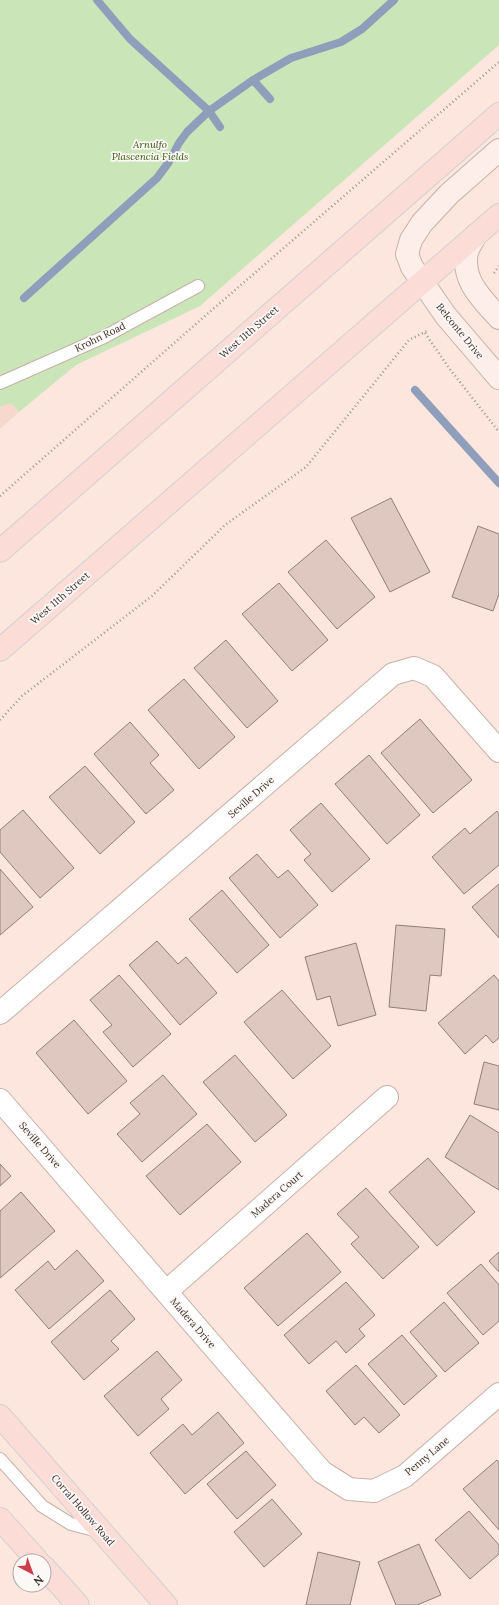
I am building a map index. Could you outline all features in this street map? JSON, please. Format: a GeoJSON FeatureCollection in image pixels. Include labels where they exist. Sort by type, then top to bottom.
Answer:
{"type":"FeatureCollection","features":[{"type":"Feature","properties":{"kind":"main road","name":"West 11th Street"},"geometry":{"type":"LineString","coordinates":[[0,551],[499,114]]}},
{"type":"Feature","properties":{"kind":"main road","name":"Belconte Drive"},"geometry":{"type":"LineString","coordinates":[[499,150],[449,194],[422,223],[411,240],[407,254],[412,267],[446,316],[499,378]]}},
{"type":"Feature","properties":{"kind":"main road","name":"West 11th Street"},"geometry":{"type":"LineString","coordinates":[[0,650],[499,215]]}},
{"type":"Feature","properties":{"kind":"main road"},"geometry":{"type":"LineString","coordinates":[[476,235],[467,251],[466,265],[468,278],[475,290],[499,318]]}},
{"type":"Feature","properties":{"kind":"main road","name":"Corral Hollow Road"},"geometry":{"type":"LineString","coordinates":[[0,1416],[166,1605]]}},
{"type":"Feature","properties":{"kind":"main road"},"geometry":{"type":"LineString","coordinates":[[0,1519],[31,1553]]}},
{"type":"Feature","properties":{"kind":"main road"},"geometry":{"type":"LineString","coordinates":[[52,1576],[78,1605]]}},
{"type":"Feature","properties":{"kind":"street","name":"Seville Drive"},"geometry":{"type":"LineString","coordinates":[[0,1013],[393,674],[414,668],[433,676],[499,751]]}},
{"type":"Feature","properties":{"kind":"street","name":"Madera Court"},"geometry":{"type":"LineString","coordinates":[[167,1291],[387,1096]]}},
{"type":"Feature","properties":{"kind":"street","name":"Seville Drive"},"geometry":{"type":"LineString","coordinates":[[0,1100],[79,1191]]}},
{"type":"Feature","properties":{"kind":"street","name":"Madera Drive"},"geometry":{"type":"LineString","coordinates":[[79,1191],[167,1291],[307,1455]]}},
{"type":"Feature","properties":{"kind":"street","name":"Penny Lane"},"geometry":{"type":"LineString","coordinates":[[307,1455],[322,1472],[350,1489],[374,1491],[405,1476],[499,1394]]}},
{"type":"Feature","properties":{"kind":"lane","name":"Krohn Road"},"geometry":{"type":"LineString","coordinates":[[0,383],[104,337],[198,286]]}},
{"type":"Feature","properties":{"kind":"lane"},"geometry":{"type":"LineString","coordinates":[[0,1459],[42,1506],[71,1524],[103,1533]]}},
{"type":"Feature","properties":{"kind":"path"},"geometry":{"type":"LineString","coordinates":[[0,496],[205,316],[499,62]]}},
{"type":"Feature","properties":{"kind":"path"},"geometry":{"type":"LineString","coordinates":[[494,274],[499,266]]}},
{"type":"Feature","properties":{"kind":"path"},"geometry":{"type":"LineString","coordinates":[[0,720],[22,696],[152,596],[225,525],[306,467],[409,340],[431,330]]}},
{"type":"Feature","properties":{"kind":"path"},"geometry":{"type":"LineString","coordinates":[[425,332],[449,368],[499,432]]}},
{"type":"Feature","properties":{"kind":"shaded area"},"geometry":{"type":"Polygon","coordinates":[[[11,403],[19,412],[0,429],[0,407],[11,403]]]}},
{"type":"Feature","properties":{"kind":"green space","name":"Arnulfo Plascencia Fields"},"geometry":{"type":"Polygon","coordinates":[[[0,0],[499,0],[499,45],[200,306],[76,365],[19,412],[11,403],[0,407],[0,0]]]}},
{"type":"Feature","properties":{"kind":"building"},"geometry":{"type":"Polygon","coordinates":[[[391,498],[430,572],[390,592],[351,518],[391,498]]]}},
{"type":"Feature","properties":{"kind":"building"},"geometry":{"type":"Polygon","coordinates":[[[478,526],[499,534],[499,594],[493,611],[452,597],[478,526]]]}},
{"type":"Feature","properties":{"kind":"building"},"geometry":{"type":"Polygon","coordinates":[[[326,540],[375,597],[337,629],[288,572],[326,540]]]}},
{"type":"Feature","properties":{"kind":"building"},"geometry":{"type":"Polygon","coordinates":[[[279,583],[328,640],[292,671],[242,614],[279,583]]]}},
{"type":"Feature","properties":{"kind":"building"},"geometry":{"type":"Polygon","coordinates":[[[226,640],[278,701],[247,728],[194,668],[226,640]]]}},
{"type":"Feature","properties":{"kind":"building"},"geometry":{"type":"Polygon","coordinates":[[[184,679],[235,737],[199,769],[148,710],[184,679]]]}},
{"type":"Feature","properties":{"kind":"building"},"geometry":{"type":"Polygon","coordinates":[[[420,719],[472,780],[433,813],[381,753],[420,719]]]}},
{"type":"Feature","properties":{"kind":"building"},"geometry":{"type":"Polygon","coordinates":[[[130,722],[159,755],[150,763],[174,790],[146,814],[94,754],[130,722]]]}},
{"type":"Feature","properties":{"kind":"building"},"geometry":{"type":"Polygon","coordinates":[[[369,755],[420,815],[387,844],[335,784],[369,755]]]}},
{"type":"Feature","properties":{"kind":"building"},"geometry":{"type":"Polygon","coordinates":[[[85,766],[135,822],[100,854],[49,797],[85,766]]]}},
{"type":"Feature","properties":{"kind":"building"},"geometry":{"type":"Polygon","coordinates":[[[321,803],[370,859],[332,892],[304,860],[311,854],[290,830],[321,803]]]}},
{"type":"Feature","properties":{"kind":"building"},"geometry":{"type":"Polygon","coordinates":[[[23,810],[74,868],[40,898],[0,852],[0,830],[23,810]]]}},
{"type":"Feature","properties":{"kind":"building"},"geometry":{"type":"Polygon","coordinates":[[[497,811],[499,814],[499,865],[464,894],[432,857],[465,828],[470,834],[497,811]]]}},
{"type":"Feature","properties":{"kind":"building"},"geometry":{"type":"Polygon","coordinates":[[[257,854],[278,878],[288,870],[318,905],[280,938],[229,878],[257,854]]]}},
{"type":"Feature","properties":{"kind":"building"},"geometry":{"type":"Polygon","coordinates":[[[0,869],[33,907],[0,935],[0,869]]]}},
{"type":"Feature","properties":{"kind":"building"},"geometry":{"type":"Polygon","coordinates":[[[499,884],[499,938],[472,907],[499,884]]]}},
{"type":"Feature","properties":{"kind":"building"},"geometry":{"type":"Polygon","coordinates":[[[222,890],[269,945],[237,973],[189,919],[222,890]]]}},
{"type":"Feature","properties":{"kind":"building"},"geometry":{"type":"Polygon","coordinates":[[[396,925],[445,929],[441,976],[430,975],[426,1011],[389,1007],[396,925]]]}},
{"type":"Feature","properties":{"kind":"building"},"geometry":{"type":"Polygon","coordinates":[[[157,941],[178,964],[186,957],[217,993],[180,1025],[129,965],[157,941]]]}},
{"type":"Feature","properties":{"kind":"building"},"geometry":{"type":"Polygon","coordinates":[[[356,943],[376,1015],[338,1026],[330,996],[317,1000],[305,957],[356,943]]]}},
{"type":"Feature","properties":{"kind":"building"},"geometry":{"type":"Polygon","coordinates":[[[119,975],[171,1034],[133,1067],[103,1032],[112,1025],[90,1000],[119,975]]]}},
{"type":"Feature","properties":{"kind":"building"},"geometry":{"type":"Polygon","coordinates":[[[494,975],[499,981],[499,1038],[493,1043],[486,1035],[465,1054],[438,1023],[494,975]]]}},
{"type":"Feature","properties":{"kind":"building"},"geometry":{"type":"Polygon","coordinates":[[[282,990],[331,1046],[293,1079],[244,1022],[282,990]]]}},
{"type":"Feature","properties":{"kind":"building"},"geometry":{"type":"Polygon","coordinates":[[[74,1020],[127,1081],[88,1114],[36,1053],[74,1020]]]}},
{"type":"Feature","properties":{"kind":"building"},"geometry":{"type":"Polygon","coordinates":[[[235,1055],[287,1115],[255,1142],[203,1082],[235,1055]]]}},
{"type":"Feature","properties":{"kind":"building"},"geometry":{"type":"Polygon","coordinates":[[[484,1062],[499,1066],[499,1110],[474,1104],[484,1062]]]}},
{"type":"Feature","properties":{"kind":"building"},"geometry":{"type":"Polygon","coordinates":[[[163,1075],[197,1114],[142,1162],[117,1134],[140,1114],[130,1103],[163,1075]]]}},
{"type":"Feature","properties":{"kind":"building"},"geometry":{"type":"Polygon","coordinates":[[[470,1115],[499,1133],[499,1190],[445,1157],[470,1115]]]}},
{"type":"Feature","properties":{"kind":"building"},"geometry":{"type":"Polygon","coordinates":[[[207,1124],[241,1162],[180,1215],[146,1176],[207,1124]]]}},
{"type":"Feature","properties":{"kind":"building"},"geometry":{"type":"Polygon","coordinates":[[[428,1158],[475,1212],[437,1246],[389,1192],[428,1158]]]}},
{"type":"Feature","properties":{"kind":"building"},"geometry":{"type":"Polygon","coordinates":[[[0,1164],[11,1176],[0,1186],[0,1164]]]}},
{"type":"Feature","properties":{"kind":"building"},"geometry":{"type":"Polygon","coordinates":[[[366,1188],[419,1247],[383,1279],[351,1244],[359,1237],[337,1214],[366,1188]]]}},
{"type":"Feature","properties":{"kind":"building"},"geometry":{"type":"Polygon","coordinates":[[[21,1192],[55,1231],[0,1278],[0,1211],[21,1192]]]}},
{"type":"Feature","properties":{"kind":"building"},"geometry":{"type":"Polygon","coordinates":[[[307,1233],[341,1272],[278,1326],[244,1288],[307,1233]]]}},
{"type":"Feature","properties":{"kind":"building"},"geometry":{"type":"Polygon","coordinates":[[[77,1250],[104,1281],[49,1329],[15,1290],[48,1261],[55,1270],[77,1250]]]}},
{"type":"Feature","properties":{"kind":"building"},"geometry":{"type":"Polygon","coordinates":[[[499,1252],[499,1272],[489,1261],[499,1252]]]}},
{"type":"Feature","properties":{"kind":"building"},"geometry":{"type":"Polygon","coordinates":[[[481,1264],[499,1285],[499,1321],[483,1335],[447,1293],[481,1264]]]}},
{"type":"Feature","properties":{"kind":"building"},"geometry":{"type":"Polygon","coordinates":[[[346,1282],[375,1315],[359,1329],[365,1336],[346,1353],[336,1341],[309,1364],[284,1335],[346,1282]]]}},
{"type":"Feature","properties":{"kind":"building"},"geometry":{"type":"Polygon","coordinates":[[[110,1290],[135,1319],[111,1341],[119,1349],[84,1380],[51,1342],[110,1290]]]}},
{"type":"Feature","properties":{"kind":"building"},"geometry":{"type":"Polygon","coordinates":[[[444,1302],[479,1343],[445,1372],[410,1332],[444,1302]]]}},
{"type":"Feature","properties":{"kind":"building"},"geometry":{"type":"Polygon","coordinates":[[[402,1335],[437,1376],[404,1405],[368,1364],[402,1335]]]}},
{"type":"Feature","properties":{"kind":"building"},"geometry":{"type":"Polygon","coordinates":[[[157,1351],[182,1380],[161,1399],[169,1409],[138,1436],[104,1396],[157,1351]]]}},
{"type":"Feature","properties":{"kind":"building"},"geometry":{"type":"Polygon","coordinates":[[[356,1365],[400,1415],[379,1433],[364,1417],[355,1425],[326,1391],[356,1365]]]}},
{"type":"Feature","properties":{"kind":"building"},"geometry":{"type":"Polygon","coordinates":[[[218,1412],[244,1443],[185,1494],[150,1453],[183,1424],[192,1435],[218,1412]]]}},
{"type":"Feature","properties":{"kind":"building"},"geometry":{"type":"Polygon","coordinates":[[[246,1451],[276,1485],[237,1519],[207,1484],[246,1451]]]}},
{"type":"Feature","properties":{"kind":"building"},"geometry":{"type":"Polygon","coordinates":[[[497,1460],[499,1462],[499,1530],[463,1489],[497,1460]]]}},
{"type":"Feature","properties":{"kind":"building"},"geometry":{"type":"Polygon","coordinates":[[[272,1499],[302,1534],[264,1567],[234,1532],[272,1499]]]}},
{"type":"Feature","properties":{"kind":"building"},"geometry":{"type":"Polygon","coordinates":[[[469,1511],[499,1545],[499,1554],[470,1579],[435,1540],[469,1511]]]}},
{"type":"Feature","properties":{"kind":"building"},"geometry":{"type":"Polygon","coordinates":[[[419,1544],[441,1595],[417,1605],[396,1605],[378,1562],[419,1544]]]}},
{"type":"Feature","properties":{"kind":"building"},"geometry":{"type":"Polygon","coordinates":[[[318,1552],[360,1562],[350,1605],[306,1605],[318,1552]]]}},
{"type":"Feature","properties":{"kind":"waterway"},"geometry":{"type":"LineString","coordinates":[[97,0],[130,39],[209,111],[253,80],[270,99]]}},
{"type":"Feature","properties":{"kind":"waterway"},"geometry":{"type":"LineString","coordinates":[[253,80],[291,58],[341,42],[362,29],[394,0]]}},
{"type":"Feature","properties":{"kind":"waterway"},"geometry":{"type":"LineString","coordinates":[[24,298],[157,178],[169,162],[179,143],[187,132],[209,111],[220,127]]}},
{"type":"Feature","properties":{"kind":"waterway"},"geometry":{"type":"LineString","coordinates":[[415,390],[499,483]]}}]}
